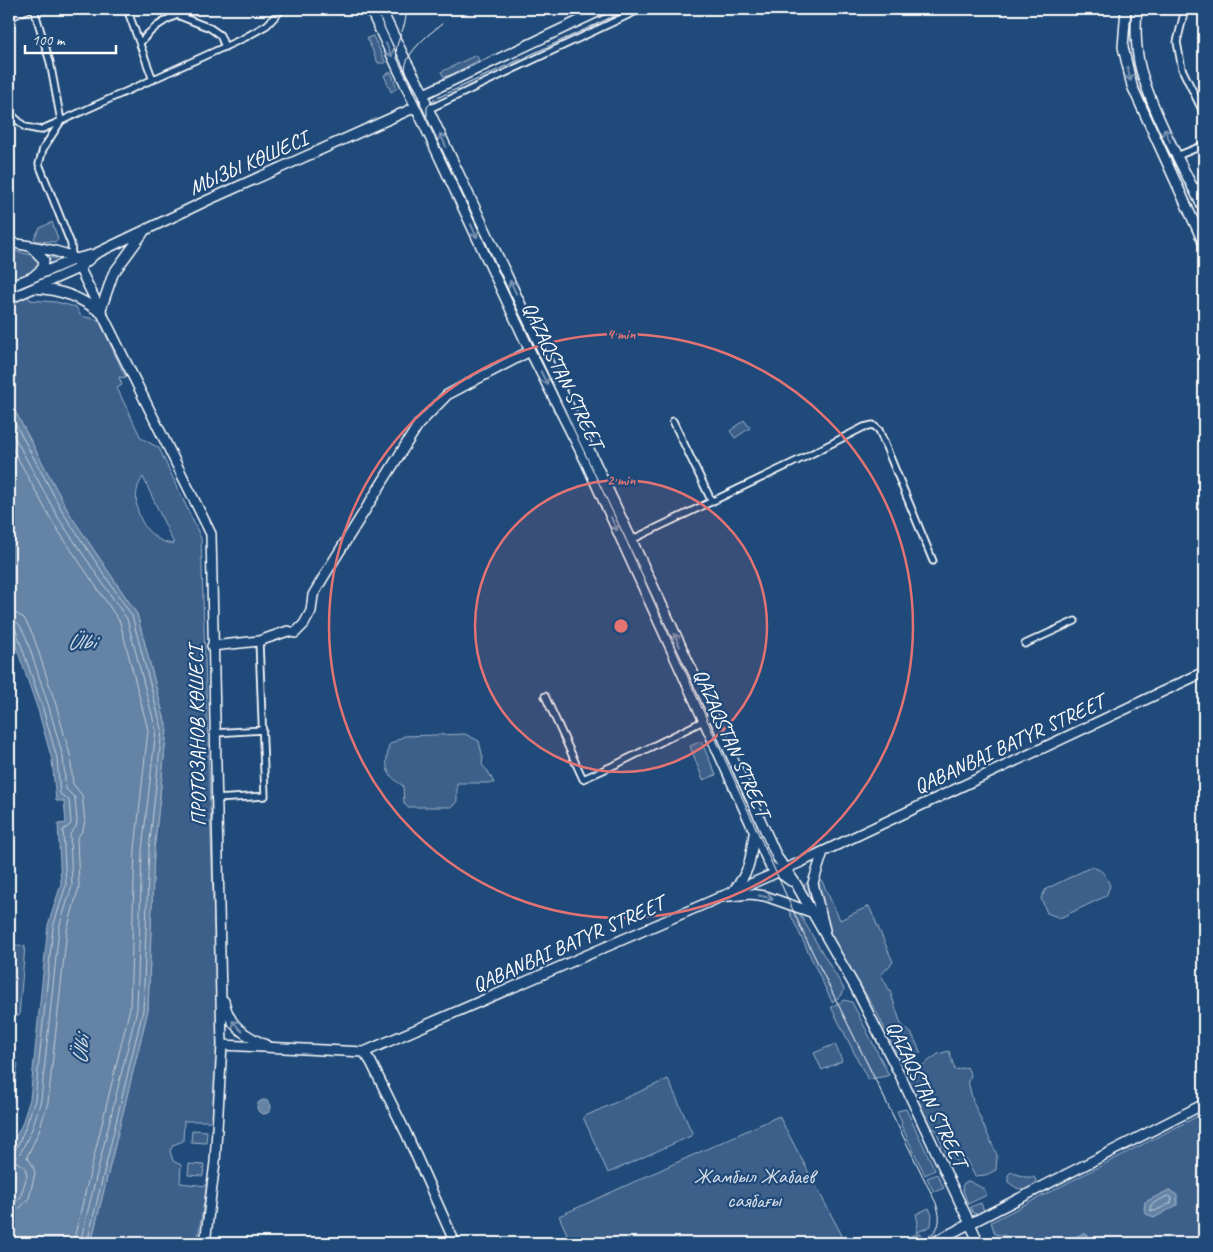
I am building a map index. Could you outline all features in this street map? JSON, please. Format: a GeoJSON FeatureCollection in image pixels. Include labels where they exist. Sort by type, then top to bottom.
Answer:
{"type":"FeatureCollection","features":[{"type":"Feature","properties":{"kind":"main road"},"geometry":{"type":"LineString","coordinates":[[416,107],[424,94],[604,9]]}},
{"type":"Feature","properties":{"kind":"main road"},"geometry":{"type":"LineString","coordinates":[[1126,9],[1123,47],[1132,86],[1204,244]]}},
{"type":"Feature","properties":{"kind":"main road"},"geometry":{"type":"LineString","coordinates":[[1138,9],[1136,24],[1142,76],[1166,135],[1204,210]]}},
{"type":"Feature","properties":{"kind":"main road"},"geometry":{"type":"LineString","coordinates":[[372,13],[382,11]]}},
{"type":"Feature","properties":{"kind":"main road","name":"QAZAQSTAN STREET"},"geometry":{"type":"LineString","coordinates":[[382,11],[424,94],[468,208],[530,351],[627,542],[657,596],[782,870],[796,884],[855,987],[898,1070],[979,1243]]}},
{"type":"Feature","properties":{"kind":"main road","name":"QAZAQSTAN STREET"},"geometry":{"type":"LineString","coordinates":[[372,13],[424,124],[540,346],[627,542],[648,600],[754,834],[770,866],[782,870]]}},
{"type":"Feature","properties":{"kind":"main road"},"geometry":{"type":"LineString","coordinates":[[1125,56],[1139,54]]}},
{"type":"Feature","properties":{"kind":"main road"},"geometry":{"type":"LineString","coordinates":[[408,90],[406,105],[400,114],[414,116],[424,124]]}},
{"type":"Feature","properties":{"kind":"main road","name":"МЫЗЫ КӨШЕСІ"},"geometry":{"type":"LineString","coordinates":[[95,254],[206,201],[416,107]]}},
{"type":"Feature","properties":{"kind":"main road"},"geometry":{"type":"LineString","coordinates":[[33,289],[62,291],[84,301],[100,312],[113,274],[144,232]]}},
{"type":"Feature","properties":{"kind":"main road"},"geometry":{"type":"LineString","coordinates":[[9,242],[58,252],[73,258]]}},
{"type":"Feature","properties":{"kind":"main road"},"geometry":{"type":"LineString","coordinates":[[31,277],[43,268],[44,260],[32,248]]}},
{"type":"Feature","properties":{"kind":"main road"},"geometry":{"type":"LineString","coordinates":[[9,287],[73,258],[95,254]]}},
{"type":"Feature","properties":{"kind":"main road"},"geometry":{"type":"LineString","coordinates":[[9,299],[78,268],[95,254]]}},
{"type":"Feature","properties":{"kind":"main road","name":"ПРОТОЗАНОВ КӨШЕСІ"},"geometry":{"type":"LineString","coordinates":[[73,258],[211,534],[215,799],[222,1045],[215,1162],[205,1243]]}},
{"type":"Feature","properties":{"kind":"main road"},"geometry":{"type":"LineString","coordinates":[[212,646],[259,641],[288,631],[295,633],[304,624],[314,595],[326,573],[418,425],[447,395],[540,346]]}},
{"type":"Feature","properties":{"kind":"main road"},"geometry":{"type":"LineString","coordinates":[[648,600],[657,596]]}},
{"type":"Feature","properties":{"kind":"main road","name":"QABANBAI BATYR STREET"},"geometry":{"type":"LineString","coordinates":[[364,1052],[827,850],[1204,672]]}},
{"type":"Feature","properties":{"kind":"main road"},"geometry":{"type":"LineString","coordinates":[[734,890],[747,873],[750,865],[754,834]]}},
{"type":"Feature","properties":{"kind":"main road"},"geometry":{"type":"LineString","coordinates":[[825,935],[824,922],[813,888],[813,882],[827,850]]}},
{"type":"Feature","properties":{"kind":"main road"},"geometry":{"type":"LineString","coordinates":[[719,897],[751,894],[765,896],[811,912]]}},
{"type":"Feature","properties":{"kind":"main road"},"geometry":{"type":"LineString","coordinates":[[220,989],[233,1023],[243,1032],[271,1047]]}},
{"type":"Feature","properties":{"kind":"main road"},"geometry":{"type":"LineString","coordinates":[[222,1045],[364,1052],[371,1062],[406,1133],[455,1243]]}},
{"type":"Feature","properties":{"kind":"main road"},"geometry":{"type":"LineString","coordinates":[[932,1243],[1204,1104]]}},
{"type":"Feature","properties":{"kind":"street"},"geometry":{"type":"LineString","coordinates":[[9,18],[29,9]]}},
{"type":"Feature","properties":{"kind":"street"},"geometry":{"type":"LineString","coordinates":[[34,9],[50,62],[61,121],[43,148],[39,164],[71,244],[73,258]]}},
{"type":"Feature","properties":{"kind":"street"},"geometry":{"type":"LineString","coordinates":[[127,9],[153,80]]}},
{"type":"Feature","properties":{"kind":"street"},"geometry":{"type":"LineString","coordinates":[[9,104],[12,115],[25,127],[40,130],[225,47],[267,25],[282,9]]}},
{"type":"Feature","properties":{"kind":"street"},"geometry":{"type":"LineString","coordinates":[[429,110],[641,9]]}},
{"type":"Feature","properties":{"kind":"street"},"geometry":{"type":"LineString","coordinates":[[1185,9],[1177,42],[1182,69],[1204,114]]}},
{"type":"Feature","properties":{"kind":"street"},"geometry":{"type":"LineString","coordinates":[[140,44],[149,31],[165,19],[177,15],[210,28],[220,35],[225,47]]}},
{"type":"Feature","properties":{"kind":"street"},"geometry":{"type":"LineString","coordinates":[[1177,156],[1204,145]]}},
{"type":"Feature","properties":{"kind":"street"},"geometry":{"type":"LineString","coordinates":[[1194,189],[1204,183]]}},
{"type":"Feature","properties":{"kind":"street"},"geometry":{"type":"LineString","coordinates":[[672,421],[712,502]]}},
{"type":"Feature","properties":{"kind":"street"},"geometry":{"type":"LineString","coordinates":[[627,542],[827,447],[864,427],[873,425],[879,430],[932,561]]}},
{"type":"Feature","properties":{"kind":"street"},"geometry":{"type":"LineString","coordinates":[[1025,644],[1075,621]]}},
{"type":"Feature","properties":{"kind":"street"},"geometry":{"type":"LineString","coordinates":[[215,799],[265,796],[259,641]]}},
{"type":"Feature","properties":{"kind":"street"},"geometry":{"type":"LineString","coordinates":[[545,696],[584,778],[619,764],[713,716]]}},
{"type":"Feature","properties":{"kind":"street"},"geometry":{"type":"LineString","coordinates":[[215,733],[263,730]]}},
{"type":"Feature","properties":{"kind":"green space"},"geometry":{"type":"Polygon","coordinates":[[[373,36],[386,63],[378,63],[367,38],[373,36]]]}},
{"type":"Feature","properties":{"kind":"green space"},"geometry":{"type":"Polygon","coordinates":[[[476,55],[479,60],[453,74],[444,77],[441,72],[476,55]]]}},
{"type":"Feature","properties":{"kind":"green space"},"geometry":{"type":"Polygon","coordinates":[[[391,72],[397,88],[391,92],[384,75],[391,72]]]}},
{"type":"Feature","properties":{"kind":"green space"},"geometry":{"type":"Polygon","coordinates":[[[52,222],[58,239],[56,242],[36,241],[34,238],[40,228],[52,222]]]}},
{"type":"Feature","properties":{"kind":"green space"},"geometry":{"type":"Polygon","coordinates":[[[9,250],[55,258],[57,262],[20,275],[30,300],[56,302],[76,307],[81,316],[99,320],[126,378],[119,377],[122,385],[117,388],[141,438],[159,448],[201,538],[217,1014],[216,1066],[212,1121],[184,1121],[183,1141],[173,1145],[170,1151],[173,1161],[181,1165],[180,1183],[207,1186],[197,1243],[91,1243],[148,1010],[154,851],[167,729],[137,614],[69,513],[9,400],[9,250]],[[143,477],[138,486],[136,497],[140,518],[154,536],[174,544],[143,477]]]}},
{"type":"Feature","properties":{"kind":"green space"},"geometry":{"type":"Polygon","coordinates":[[[744,420],[750,428],[735,438],[730,431],[744,420]]]}},
{"type":"Feature","properties":{"kind":"green space"},"geometry":{"type":"Polygon","coordinates":[[[465,734],[479,741],[483,758],[482,765],[488,771],[494,783],[457,783],[457,801],[452,807],[407,807],[404,803],[403,786],[392,777],[387,769],[389,745],[404,736],[465,734]]]}},
{"type":"Feature","properties":{"kind":"green space"},"geometry":{"type":"Polygon","coordinates":[[[701,741],[716,775],[703,780],[690,746],[701,741]]]}},
{"type":"Feature","properties":{"kind":"green space"},"geometry":{"type":"Polygon","coordinates":[[[1091,867],[1101,871],[1107,879],[1110,886],[1106,896],[1060,918],[1047,913],[1041,898],[1046,889],[1091,867]]]}},
{"type":"Feature","properties":{"kind":"green space"},"geometry":{"type":"Polygon","coordinates":[[[819,875],[840,920],[869,906],[893,962],[881,975],[890,991],[901,1024],[912,1034],[921,1053],[899,1059],[878,1015],[804,890],[805,884],[819,875]]]}},
{"type":"Feature","properties":{"kind":"green space"},"geometry":{"type":"Polygon","coordinates":[[[785,903],[795,907],[844,989],[842,995],[832,1002],[785,903]]]}},
{"type":"Feature","properties":{"kind":"green space"},"geometry":{"type":"Polygon","coordinates":[[[10,944],[25,946],[19,1016],[9,1016],[10,944]]]}},
{"type":"Feature","properties":{"kind":"green space"},"geometry":{"type":"Polygon","coordinates":[[[844,1000],[852,1002],[889,1075],[868,1080],[831,1007],[844,1000]]]}},
{"type":"Feature","properties":{"kind":"green space"},"geometry":{"type":"Polygon","coordinates":[[[835,1044],[842,1061],[822,1070],[814,1053],[835,1044]]]}},
{"type":"Feature","properties":{"kind":"green space"},"geometry":{"type":"Polygon","coordinates":[[[949,1051],[955,1070],[967,1067],[971,1076],[968,1081],[973,1102],[997,1155],[996,1170],[986,1175],[975,1176],[965,1158],[960,1164],[947,1155],[904,1073],[909,1070],[911,1074],[938,1054],[949,1051]]]}},
{"type":"Feature","properties":{"kind":"green space"},"geometry":{"type":"Polygon","coordinates":[[[9,1063],[18,1064],[12,1104],[9,1104],[9,1063]]]}},
{"type":"Feature","properties":{"kind":"green space"},"geometry":{"type":"Polygon","coordinates":[[[668,1079],[693,1135],[608,1173],[583,1117],[668,1079]]]}},
{"type":"Feature","properties":{"kind":"green space"},"geometry":{"type":"Polygon","coordinates":[[[906,1109],[935,1170],[925,1175],[901,1125],[902,1123],[897,1111],[906,1109]]]}},
{"type":"Feature","properties":{"kind":"green space"},"geometry":{"type":"Polygon","coordinates":[[[1204,1113],[1204,1243],[1022,1243],[1006,1236],[995,1234],[991,1222],[1204,1113]]]}},
{"type":"Feature","properties":{"kind":"green space","name":"Жамбыл Жабаев саябағы"},"geometry":{"type":"Polygon","coordinates":[[[779,1116],[846,1243],[571,1243],[559,1216],[779,1116]]]}},
{"type":"Feature","properties":{"kind":"green space"},"geometry":{"type":"Polygon","coordinates":[[[192,1130],[207,1131],[206,1143],[191,1142],[192,1130]]]}},
{"type":"Feature","properties":{"kind":"green space"},"geometry":{"type":"Polygon","coordinates":[[[189,1164],[204,1165],[203,1176],[188,1175],[189,1164]]]}},
{"type":"Feature","properties":{"kind":"green space"},"geometry":{"type":"Polygon","coordinates":[[[1011,1172],[1025,1177],[1034,1177],[1038,1184],[1026,1190],[1016,1188],[1008,1182],[1008,1175],[1011,1172]]]}},
{"type":"Feature","properties":{"kind":"green space"},"geometry":{"type":"Polygon","coordinates":[[[937,1174],[944,1188],[934,1192],[927,1178],[937,1174]]]}},
{"type":"Feature","properties":{"kind":"green space"},"geometry":{"type":"Polygon","coordinates":[[[969,1181],[984,1189],[987,1195],[968,1204],[962,1187],[964,1183],[969,1181]]]}},
{"type":"Feature","properties":{"kind":"green space"},"geometry":{"type":"Polygon","coordinates":[[[981,1203],[984,1211],[977,1215],[973,1213],[970,1207],[981,1203]]]}},
{"type":"Feature","properties":{"kind":"green space"},"geometry":{"type":"Polygon","coordinates":[[[929,1208],[932,1215],[931,1226],[916,1233],[918,1223],[916,1214],[929,1208]]]}},
{"type":"Feature","properties":{"kind":"green space"},"geometry":{"type":"Polygon","coordinates":[[[921,1234],[922,1237],[911,1243],[896,1243],[913,1235],[921,1234]]]}},
{"type":"Feature","properties":{"kind":"water","name":"Ülbi"},"geometry":{"type":"Polygon","coordinates":[[[9,400],[69,513],[137,614],[167,729],[154,851],[148,1010],[91,1243],[9,1243],[9,1200],[16,1174],[9,1171],[9,1151],[22,1124],[30,1099],[48,925],[61,884],[58,824],[66,823],[64,801],[56,801],[52,760],[38,710],[9,626],[9,400]]]}},
{"type":"Feature","properties":{"kind":"water"},"geometry":{"type":"Polygon","coordinates":[[[261,1100],[267,1100],[271,1107],[267,1114],[261,1114],[257,1110],[257,1104],[261,1100]]]}},
{"type":"Feature","properties":{"kind":"water"},"geometry":{"type":"Polygon","coordinates":[[[1169,1190],[1177,1195],[1177,1205],[1154,1218],[1146,1214],[1144,1210],[1145,1202],[1169,1190]]]}},
{"type":"Feature","properties":{"kind":"water"},"geometry":{"type":"Polygon","coordinates":[[[1084,1233],[1091,1238],[1092,1243],[1062,1243],[1084,1233]]]}},
{"type":"Feature","properties":{"kind":"tram line"},"geometry":{"type":"LineString","coordinates":[[427,116],[427,107],[435,99],[629,9]]}},
{"type":"Feature","properties":{"kind":"tram line"},"geometry":{"type":"LineString","coordinates":[[406,13],[406,19],[398,41],[397,58],[627,542],[805,937],[936,1203],[939,1224],[934,1232],[916,1243]]}},
{"type":"Feature","properties":{"kind":"tram line"},"geometry":{"type":"LineString","coordinates":[[406,74],[405,67],[411,53],[423,39],[442,24]]}}]}
